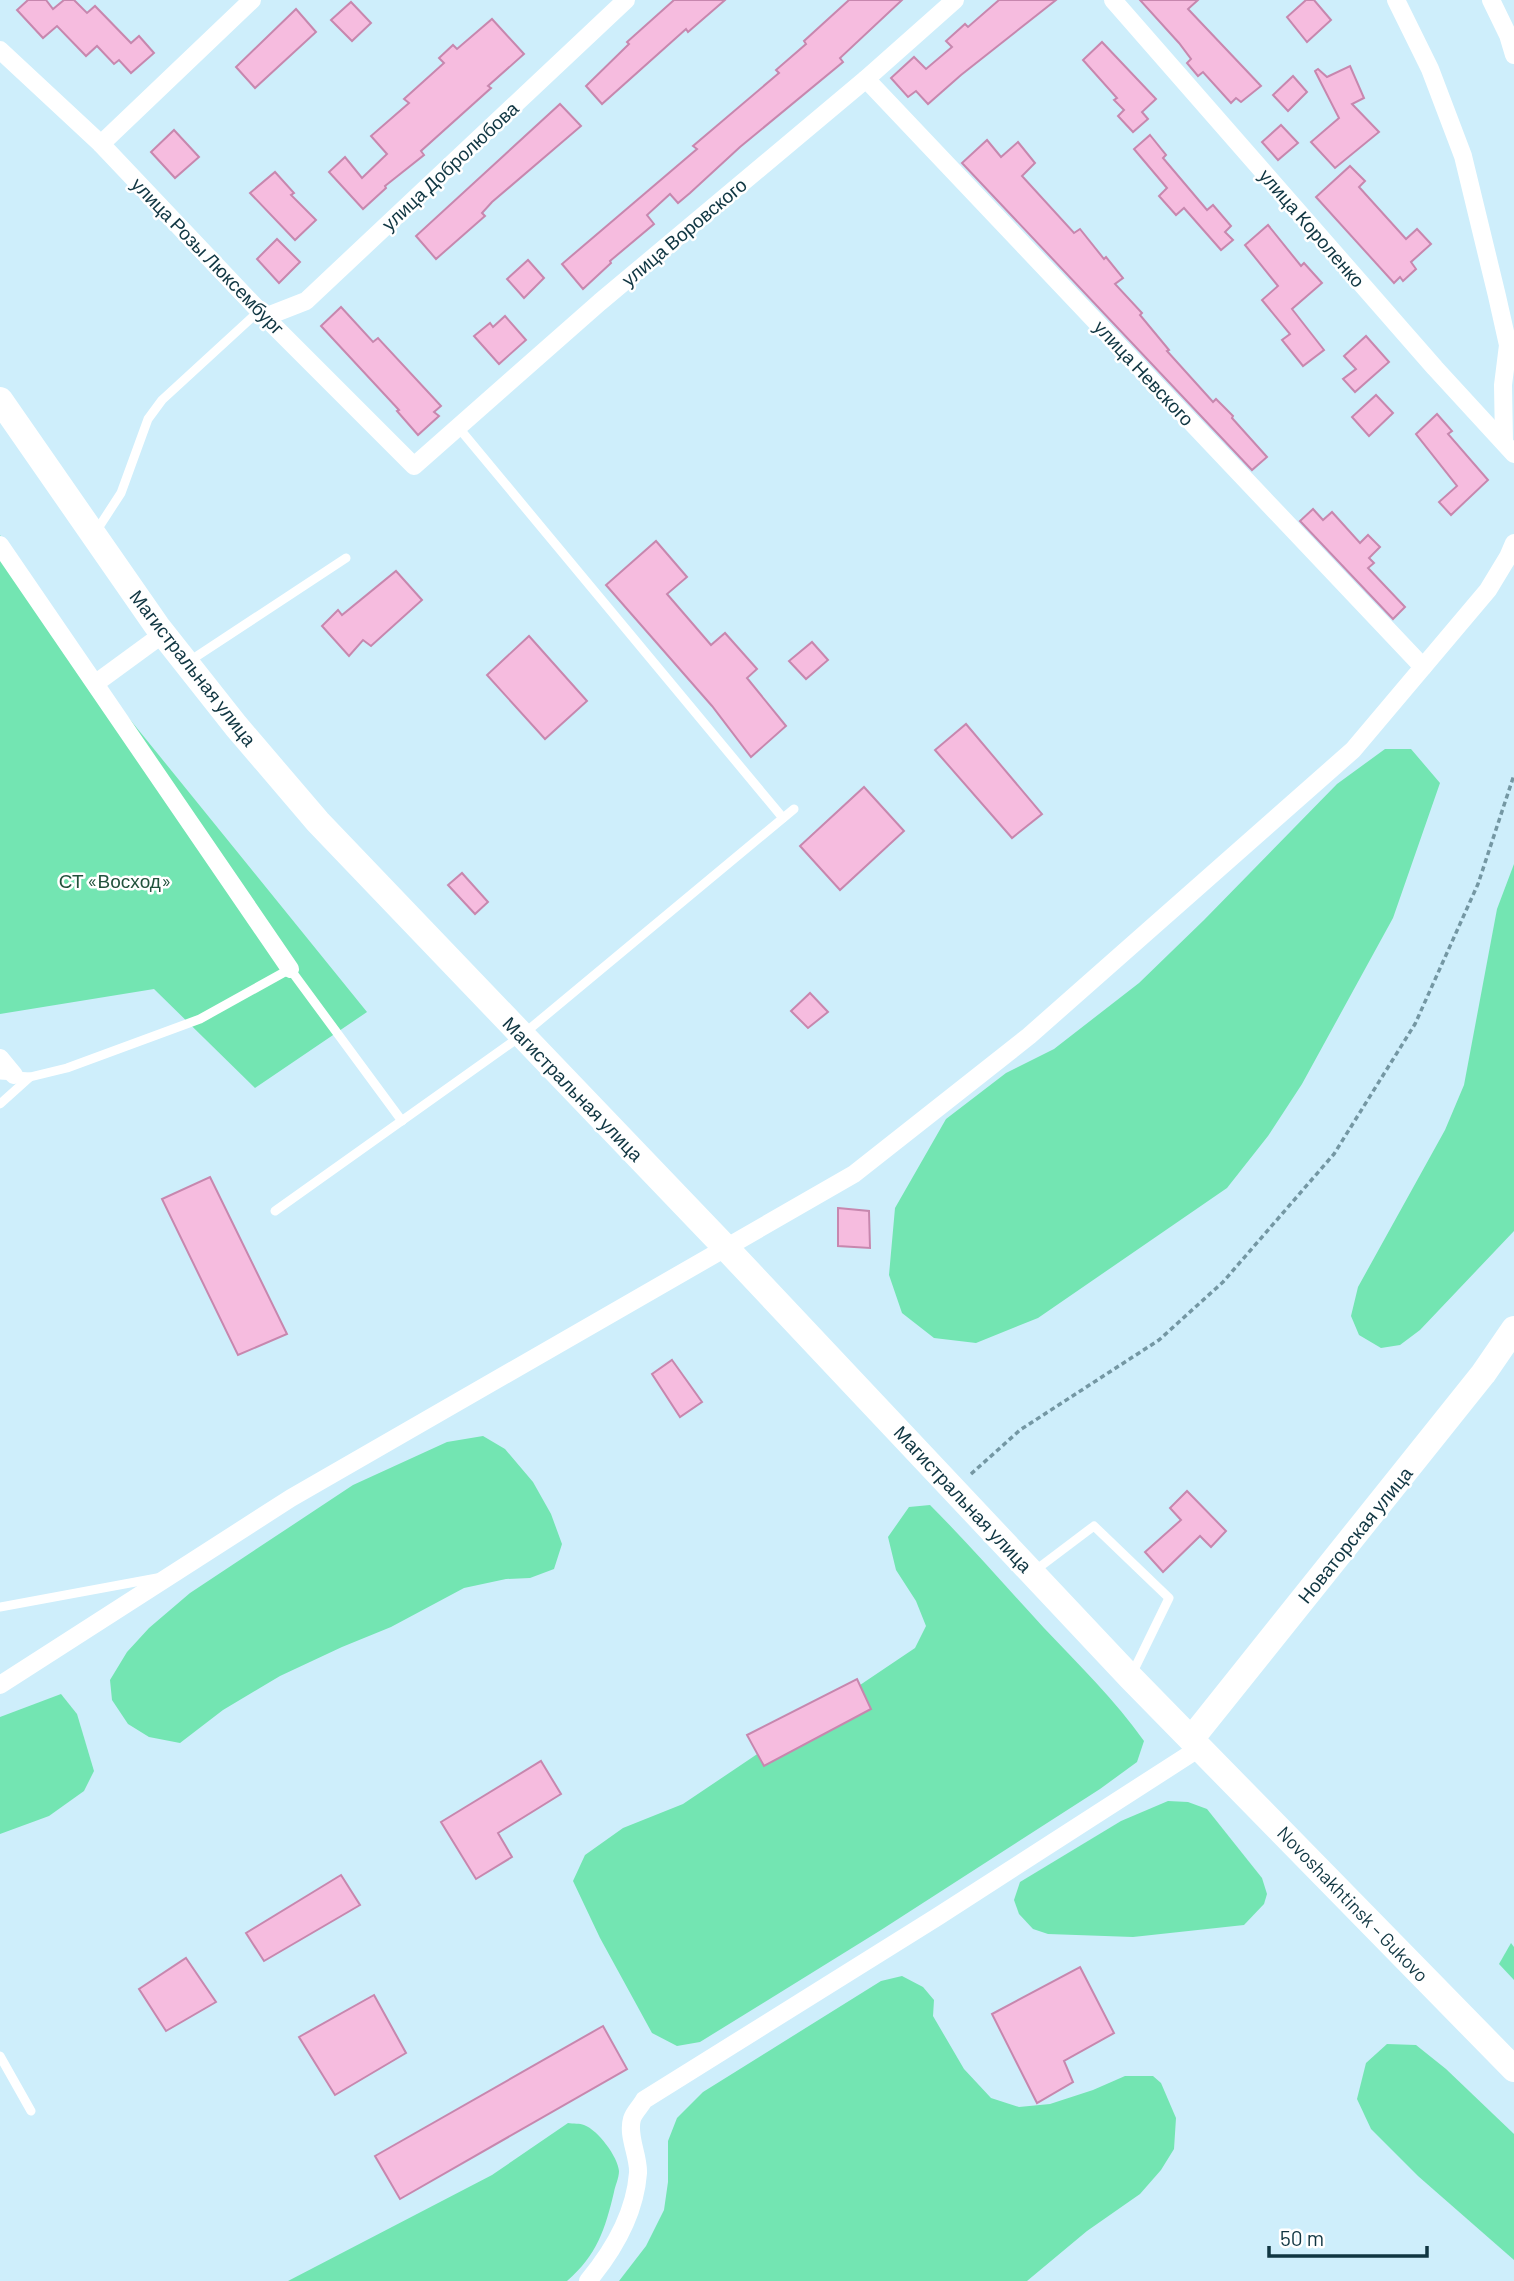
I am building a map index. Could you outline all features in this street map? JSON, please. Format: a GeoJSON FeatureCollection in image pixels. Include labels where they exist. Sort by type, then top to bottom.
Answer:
{"type":"FeatureCollection","features":[{"type":"Feature","properties":{"kind":"main road","name":"Магистральная улица"},"geometry":{"type":"LineString","coordinates":[[0,400],[163,634],[236,726],[318,821],[727,1249],[1131,1678],[1197,1743]]}},
{"type":"Feature","properties":{"kind":"main road","name":"Новаторская улица"},"geometry":{"type":"LineString","coordinates":[[1197,1743],[1483,1374],[1514,1329]]}},
{"type":"Feature","properties":{"kind":"main road","name":"Novoshakhtinsk – Gukovo"},"geometry":{"type":"LineString","coordinates":[[1197,1743],[1514,2069]]}},
{"type":"Feature","properties":{"kind":"street"},"geometry":{"type":"LineString","coordinates":[[101,144],[252,0]]}},
{"type":"Feature","properties":{"kind":"street","name":"улица Добролюбова"},"geometry":{"type":"LineString","coordinates":[[262,314],[306,301],[626,0]]}},
{"type":"Feature","properties":{"kind":"street","name":"улица Воровского"},"geometry":{"type":"LineString","coordinates":[[414,466],[600,302],[866,79],[955,0]]}},
{"type":"Feature","properties":{"kind":"street","name":"улица Короленко"},"geometry":{"type":"LineString","coordinates":[[1113,0],[1435,368],[1509,448]]}},
{"type":"Feature","properties":{"kind":"street"},"geometry":{"type":"LineString","coordinates":[[1396,0],[1430,69],[1463,156],[1508,345],[1503,385],[1509,448]]}},
{"type":"Feature","properties":{"kind":"street"},"geometry":{"type":"LineString","coordinates":[[1491,0],[1514,55]]}},
{"type":"Feature","properties":{"kind":"street","name":"улица Розы Люксембург"},"geometry":{"type":"LineString","coordinates":[[0,50],[101,144],[262,314],[414,466]]}},
{"type":"Feature","properties":{"kind":"street","name":"улица Невского"},"geometry":{"type":"LineString","coordinates":[[866,79],[1423,667]]}},
{"type":"Feature","properties":{"kind":"street"},"geometry":{"type":"LineString","coordinates":[[0,1685],[291,1498],[854,1174],[1029,1035],[1353,750],[1488,590],[1514,543]]}},
{"type":"Feature","properties":{"kind":"street"},"geometry":{"type":"LineString","coordinates":[[0,545],[290,969]]}},
{"type":"Feature","properties":{"kind":"street"},"geometry":{"type":"LineString","coordinates":[[96,683],[163,634]]}},
{"type":"Feature","properties":{"kind":"street"},"geometry":{"type":"LineString","coordinates":[[0,1058],[15,1076]]}},
{"type":"Feature","properties":{"kind":"street"},"geometry":{"type":"LineString","coordinates":[[588,2281],[603,2263],[630,2212],[638,2171],[632,2141],[632,2119],[644,2100],[937,1917],[1197,1743]]}},
{"type":"Feature","properties":{"kind":"lane"},"geometry":{"type":"LineString","coordinates":[[94,535],[121,493],[148,419],[162,400],[262,314]]}},
{"type":"Feature","properties":{"kind":"lane"},"geometry":{"type":"LineString","coordinates":[[458,427],[783,818]]}},
{"type":"Feature","properties":{"kind":"lane"},"geometry":{"type":"LineString","coordinates":[[186,663],[346,558]]}},
{"type":"Feature","properties":{"kind":"lane"},"geometry":{"type":"LineString","coordinates":[[275,1211],[521,1036],[794,809]]}},
{"type":"Feature","properties":{"kind":"lane"},"geometry":{"type":"LineString","coordinates":[[0,1104],[15,1076],[67,1068],[200,1019],[290,969],[402,1121]]}},
{"type":"Feature","properties":{"kind":"lane"},"geometry":{"type":"LineString","coordinates":[[1032,1573],[1094,1526],[1169,1598],[1131,1678]]}},
{"type":"Feature","properties":{"kind":"lane"},"geometry":{"type":"LineString","coordinates":[[0,1607],[173,1575]]}},
{"type":"Feature","properties":{"kind":"lane"},"geometry":{"type":"LineString","coordinates":[[0,2056],[31,2111]]}},
{"type":"Feature","properties":{"kind":"path"},"geometry":{"type":"LineString","coordinates":[[954,1490],[1020,1430],[1158,1340],[1223,1282],[1334,1154],[1415,1024],[1478,884],[1514,775]]}},
{"type":"Feature","properties":{"kind":"green space","name":"СТ «Восход»"},"geometry":{"type":"Polygon","coordinates":[[[0,535],[115,701],[367,1012],[255,1088],[154,989],[0,1014],[0,535]]]}},
{"type":"Feature","properties":{"kind":"green space"},"geometry":{"type":"Polygon","coordinates":[[[1385,749],[1411,749],[1440,783],[1393,918],[1302,1084],[1268,1136],[1227,1188],[1038,1318],[976,1343],[934,1338],[902,1313],[889,1275],[895,1208],[946,1119],[1006,1073],[1054,1049],[1139,983],[1337,784],[1385,749]]]}},
{"type":"Feature","properties":{"kind":"green space"},"geometry":{"type":"Polygon","coordinates":[[[1514,864],[1514,1231],[1420,1330],[1400,1345],[1381,1348],[1359,1335],[1351,1316],[1358,1287],[1445,1130],[1464,1085],[1497,909],[1514,864]]]}},
{"type":"Feature","properties":{"kind":"green space"},"geometry":{"type":"Polygon","coordinates":[[[483,1436],[505,1449],[533,1482],[551,1514],[562,1544],[554,1569],[530,1578],[506,1579],[464,1588],[391,1627],[280,1676],[223,1710],[180,1743],[149,1737],[128,1724],[112,1700],[110,1680],[127,1652],[149,1628],[190,1593],[353,1485],[447,1442],[483,1436]]]}},
{"type":"Feature","properties":{"kind":"green space"},"geometry":{"type":"Polygon","coordinates":[[[930,1505],[1121,1711],[1144,1741],[1137,1762],[1100,1789],[881,1930],[700,2042],[677,2046],[652,2033],[600,1938],[573,1881],[585,1855],[623,1828],[683,1804],[915,1648],[926,1626],[916,1601],[896,1570],[888,1537],[909,1507],[930,1505]]]}},
{"type":"Feature","properties":{"kind":"green space"},"geometry":{"type":"Polygon","coordinates":[[[61,1694],[77,1714],[94,1771],[84,1791],[49,1816],[0,1834],[0,1717],[61,1694]]]}},
{"type":"Feature","properties":{"kind":"green space"},"geometry":{"type":"Polygon","coordinates":[[[1168,1801],[1188,1802],[1207,1809],[1262,1878],[1267,1894],[1264,1904],[1244,1925],[1133,1937],[1048,1934],[1033,1929],[1019,1914],[1014,1900],[1020,1882],[1121,1821],[1168,1801]]]}},
{"type":"Feature","properties":{"kind":"green space"},"geometry":{"type":"Polygon","coordinates":[[[1511,1943],[1514,1947],[1514,1980],[1499,1964],[1511,1943]]]}},
{"type":"Feature","properties":{"kind":"green space"},"geometry":{"type":"Polygon","coordinates":[[[902,1976],[923,1987],[934,2000],[933,2016],[964,2069],[991,2098],[1019,2107],[1050,2104],[1125,2076],[1153,2076],[1161,2083],[1176,2118],[1174,2149],[1161,2170],[1140,2194],[1087,2231],[1027,2281],[619,2281],[646,2246],[664,2210],[668,2182],[668,2141],[677,2118],[703,2092],[881,1981],[902,1976]]]}},
{"type":"Feature","properties":{"kind":"green space"},"geometry":{"type":"Polygon","coordinates":[[[1387,2044],[1416,2045],[1446,2069],[1514,2134],[1514,2260],[1418,2176],[1371,2129],[1357,2099],[1366,2063],[1387,2044]]]}},
{"type":"Feature","properties":{"kind":"green space"},"geometry":{"type":"Polygon","coordinates":[[[568,2123],[582,2124],[595,2132],[611,2152],[619,2171],[598,2241],[586,2261],[567,2281],[288,2281],[492,2175],[568,2123]]]}},
{"type":"Feature","properties":{"kind":"building"},"geometry":{"type":"Polygon","coordinates":[[[28,0],[46,0],[53,9],[64,0],[74,0],[87,13],[95,6],[131,43],[139,36],[154,53],[131,73],[119,60],[114,64],[97,46],[86,56],[57,26],[43,38],[17,10],[28,0]]]}},
{"type":"Feature","properties":{"kind":"building"},"geometry":{"type":"Polygon","coordinates":[[[674,0],[725,0],[688,32],[686,29],[602,104],[586,86],[629,44],[627,42],[674,0]]]}},
{"type":"Feature","properties":{"kind":"building"},"geometry":{"type":"Polygon","coordinates":[[[849,0],[902,0],[840,58],[843,62],[740,147],[690,193],[678,203],[670,194],[647,215],[654,224],[610,261],[611,263],[583,289],[562,264],[697,149],[693,146],[779,73],[776,70],[849,0]]]}},
{"type":"Feature","properties":{"kind":"building"},"geometry":{"type":"Polygon","coordinates":[[[999,0],[1056,0],[928,104],[916,91],[908,97],[891,78],[914,57],[926,69],[952,47],[946,41],[965,24],[968,27],[999,0]]]}},
{"type":"Feature","properties":{"kind":"building"},"geometry":{"type":"Polygon","coordinates":[[[1140,0],[1198,0],[1188,9],[1261,86],[1241,102],[1236,98],[1231,103],[1203,72],[1198,76],[1187,63],[1191,59],[1179,43],[1140,0]]]}},
{"type":"Feature","properties":{"kind":"building"},"geometry":{"type":"Polygon","coordinates":[[[1306,0],[1314,0],[1331,20],[1307,42],[1287,17],[1306,0]]]}},
{"type":"Feature","properties":{"kind":"building"},"geometry":{"type":"Polygon","coordinates":[[[351,2],[371,23],[352,41],[331,20],[351,2]]]}},
{"type":"Feature","properties":{"kind":"building"},"geometry":{"type":"Polygon","coordinates":[[[296,9],[316,32],[255,88],[236,67],[296,9]]]}},
{"type":"Feature","properties":{"kind":"building"},"geometry":{"type":"Polygon","coordinates":[[[492,19],[524,54],[488,86],[491,88],[421,151],[424,155],[385,186],[386,188],[363,209],[329,172],[345,157],[362,178],[387,154],[371,136],[409,103],[404,99],[444,63],[439,58],[453,45],[457,49],[492,19]]]}},
{"type":"Feature","properties":{"kind":"building"},"geometry":{"type":"Polygon","coordinates":[[[1102,42],[1156,99],[1142,112],[1148,119],[1133,132],[1118,116],[1124,110],[1114,100],[1117,98],[1083,60],[1102,42]]]}},
{"type":"Feature","properties":{"kind":"building"},"geometry":{"type":"Polygon","coordinates":[[[1350,66],[1364,98],[1352,104],[1379,132],[1335,168],[1311,142],[1339,118],[1315,71],[1318,69],[1327,77],[1350,66]]]}},
{"type":"Feature","properties":{"kind":"building"},"geometry":{"type":"Polygon","coordinates":[[[1293,76],[1307,92],[1288,111],[1273,95],[1293,76]]]}},
{"type":"Feature","properties":{"kind":"building"},"geometry":{"type":"Polygon","coordinates":[[[560,104],[581,126],[492,202],[482,213],[485,216],[436,259],[416,236],[560,104]]]}},
{"type":"Feature","properties":{"kind":"building"},"geometry":{"type":"Polygon","coordinates":[[[1281,125],[1298,143],[1278,160],[1262,142],[1281,125]]]}},
{"type":"Feature","properties":{"kind":"building"},"geometry":{"type":"Polygon","coordinates":[[[174,130],[199,157],[175,178],[151,152],[174,130]]]}},
{"type":"Feature","properties":{"kind":"building"},"geometry":{"type":"Polygon","coordinates":[[[1150,135],[1166,155],[1163,158],[1207,210],[1213,205],[1231,226],[1225,232],[1233,240],[1221,250],[1184,208],[1176,215],[1159,196],[1167,188],[1134,149],[1150,135]]]}},
{"type":"Feature","properties":{"kind":"building"},"geometry":{"type":"Polygon","coordinates":[[[987,140],[1001,157],[1018,142],[1035,163],[1022,176],[1074,233],[1080,229],[1104,259],[1106,257],[1123,278],[1115,284],[1142,313],[1140,315],[1169,350],[1167,351],[1213,402],[1216,399],[1233,416],[1267,457],[1252,470],[962,163],[987,140]]]}},
{"type":"Feature","properties":{"kind":"building"},"geometry":{"type":"Polygon","coordinates":[[[1350,166],[1365,181],[1359,187],[1406,239],[1417,229],[1431,244],[1411,262],[1416,269],[1403,281],[1400,277],[1394,283],[1316,197],[1350,166]]]}},
{"type":"Feature","properties":{"kind":"building"},"geometry":{"type":"Polygon","coordinates":[[[275,172],[294,193],[291,195],[316,220],[295,240],[250,193],[275,172]]]}},
{"type":"Feature","properties":{"kind":"building"},"geometry":{"type":"Polygon","coordinates":[[[1268,225],[1301,266],[1304,263],[1322,283],[1292,309],[1324,350],[1303,366],[1282,340],[1290,334],[1262,300],[1278,286],[1245,245],[1268,225]]]}},
{"type":"Feature","properties":{"kind":"building"},"geometry":{"type":"Polygon","coordinates":[[[277,239],[300,262],[279,283],[257,259],[277,239]]]}},
{"type":"Feature","properties":{"kind":"building"},"geometry":{"type":"Polygon","coordinates":[[[528,260],[544,278],[524,298],[507,279],[528,260]]]}},
{"type":"Feature","properties":{"kind":"building"},"geometry":{"type":"Polygon","coordinates":[[[341,307],[373,342],[378,338],[441,406],[434,412],[439,416],[418,435],[397,411],[399,410],[321,326],[341,307]]]}},
{"type":"Feature","properties":{"kind":"building"},"geometry":{"type":"Polygon","coordinates":[[[505,316],[526,340],[499,364],[474,336],[490,323],[493,327],[505,316]]]}},
{"type":"Feature","properties":{"kind":"building"},"geometry":{"type":"Polygon","coordinates":[[[1366,336],[1389,362],[1355,392],[1343,379],[1356,369],[1344,356],[1366,336]]]}},
{"type":"Feature","properties":{"kind":"building"},"geometry":{"type":"Polygon","coordinates":[[[1376,395],[1393,413],[1369,436],[1352,417],[1376,395]]]}},
{"type":"Feature","properties":{"kind":"building"},"geometry":{"type":"Polygon","coordinates":[[[1437,414],[1452,431],[1448,434],[1488,480],[1451,515],[1439,502],[1457,486],[1416,434],[1437,414]]]}},
{"type":"Feature","properties":{"kind":"building"},"geometry":{"type":"Polygon","coordinates":[[[1313,509],[1323,520],[1332,512],[1360,543],[1368,535],[1380,547],[1369,558],[1374,563],[1368,568],[1405,607],[1393,619],[1300,521],[1313,509]]]}},
{"type":"Feature","properties":{"kind":"building"},"geometry":{"type":"Polygon","coordinates":[[[656,541],[687,577],[667,594],[711,645],[725,633],[757,669],[747,678],[786,726],[751,757],[712,706],[606,585],[656,541]]]}},
{"type":"Feature","properties":{"kind":"building"},"geometry":{"type":"Polygon","coordinates":[[[396,571],[422,600],[371,646],[363,640],[349,656],[322,626],[338,610],[342,615],[396,571]]]}},
{"type":"Feature","properties":{"kind":"building"},"geometry":{"type":"Polygon","coordinates":[[[529,636],[587,701],[545,739],[487,675],[529,636]]]}},
{"type":"Feature","properties":{"kind":"building"},"geometry":{"type":"Polygon","coordinates":[[[812,642],[828,660],[806,679],[789,661],[812,642]]]}},
{"type":"Feature","properties":{"kind":"building"},"geometry":{"type":"Polygon","coordinates":[[[966,724],[1042,814],[1012,838],[935,750],[966,724]]]}},
{"type":"Feature","properties":{"kind":"building"},"geometry":{"type":"Polygon","coordinates":[[[864,787],[904,831],[840,890],[800,846],[864,787]]]}},
{"type":"Feature","properties":{"kind":"building"},"geometry":{"type":"Polygon","coordinates":[[[462,873],[488,902],[475,914],[448,885],[462,873]]]}},
{"type":"Feature","properties":{"kind":"building"},"geometry":{"type":"Polygon","coordinates":[[[810,993],[828,1012],[808,1028],[791,1011],[810,993]]]}},
{"type":"Feature","properties":{"kind":"building"},"geometry":{"type":"Polygon","coordinates":[[[210,1177],[287,1334],[238,1355],[162,1199],[210,1177]]]}},
{"type":"Feature","properties":{"kind":"building"},"geometry":{"type":"Polygon","coordinates":[[[838,1208],[869,1211],[870,1248],[838,1246],[838,1208]]]}},
{"type":"Feature","properties":{"kind":"building"},"geometry":{"type":"Polygon","coordinates":[[[672,1360],[702,1402],[680,1417],[652,1374],[672,1360]]]}},
{"type":"Feature","properties":{"kind":"building"},"geometry":{"type":"Polygon","coordinates":[[[1187,1491],[1226,1531],[1211,1547],[1200,1536],[1163,1572],[1145,1552],[1181,1520],[1170,1508],[1187,1491]]]}},
{"type":"Feature","properties":{"kind":"building"},"geometry":{"type":"Polygon","coordinates":[[[857,1679],[871,1709],[764,1766],[747,1735],[857,1679]]]}},
{"type":"Feature","properties":{"kind":"building"},"geometry":{"type":"Polygon","coordinates":[[[541,1761],[561,1794],[498,1833],[512,1857],[476,1879],[441,1822],[541,1761]]]}},
{"type":"Feature","properties":{"kind":"building"},"geometry":{"type":"Polygon","coordinates":[[[341,1875],[360,1905],[264,1961],[246,1933],[341,1875]]]}},
{"type":"Feature","properties":{"kind":"building"},"geometry":{"type":"Polygon","coordinates":[[[186,1958],[216,2002],[166,2031],[139,1989],[186,1958]]]}},
{"type":"Feature","properties":{"kind":"building"},"geometry":{"type":"Polygon","coordinates":[[[1080,1967],[1114,2033],[1064,2061],[1073,2082],[1037,2103],[992,2014],[1080,1967]]]}},
{"type":"Feature","properties":{"kind":"building"},"geometry":{"type":"Polygon","coordinates":[[[374,1995],[406,2053],[335,2095],[299,2037],[374,1995]]]}},
{"type":"Feature","properties":{"kind":"building"},"geometry":{"type":"Polygon","coordinates":[[[603,2026],[627,2069],[400,2199],[375,2156],[603,2026]]]}}]}
